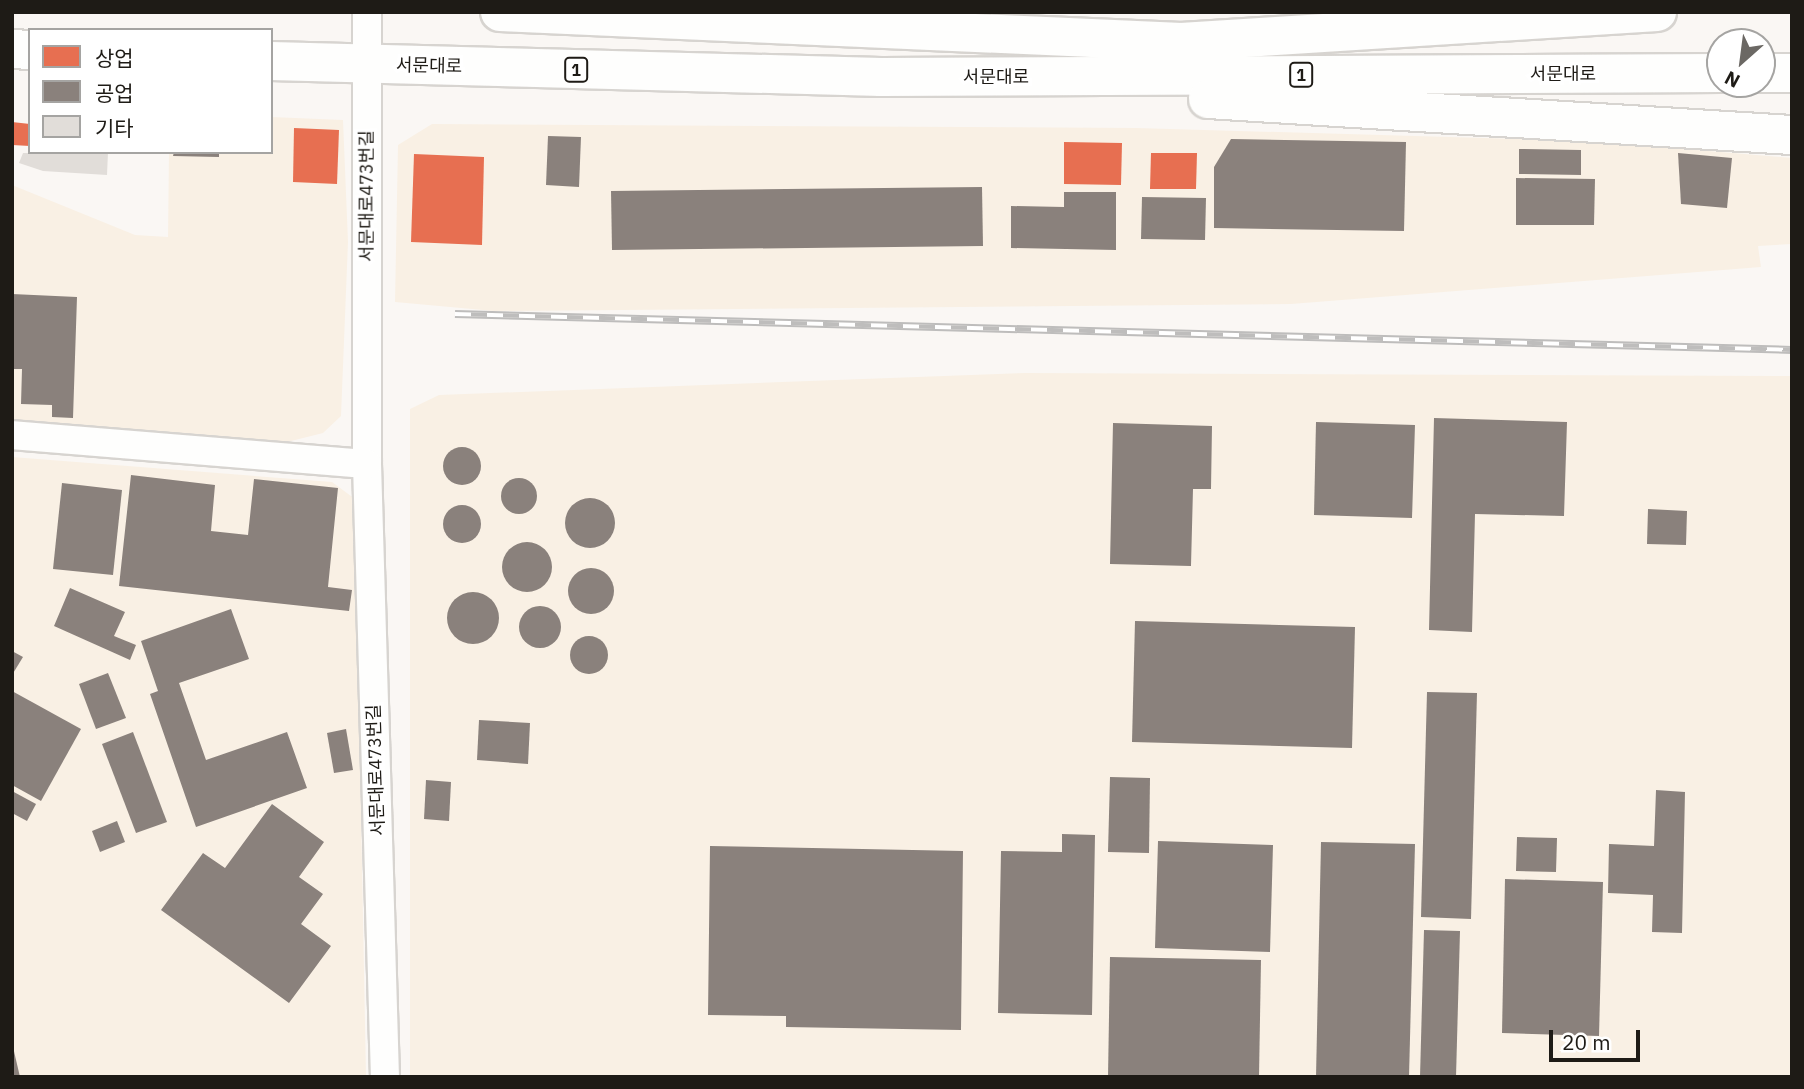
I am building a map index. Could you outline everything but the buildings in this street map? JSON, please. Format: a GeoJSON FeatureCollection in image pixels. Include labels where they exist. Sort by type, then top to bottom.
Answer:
{"type":"FeatureCollection","features":[{"type":"Feature","properties":{"kind":"main road"},"geometry":{"type":"LineString","coordinates":[[500,12],[1181,42],[1657,12]]}},
{"type":"Feature","properties":{"kind":"main road"},"geometry":{"type":"LineString","coordinates":[[1181,42],[1322,12]]}},
{"type":"Feature","properties":{"kind":"main road","name":"서문대로"},"geometry":{"type":"LineString","coordinates":[[273,61],[881,77],[1706,73]]}},
{"type":"Feature","properties":{"kind":"main road"},"geometry":{"type":"LineString","coordinates":[[881,77],[1792,135]]}},
{"type":"Feature","properties":{"kind":"street","name":"서문대로473번길"},"geometry":{"type":"LineString","coordinates":[[367,12],[367,464],[385,1077]]}},
{"type":"Feature","properties":{"kind":"street"},"geometry":{"type":"LineString","coordinates":[[12,435],[367,464]]}},
{"type":"Feature","properties":{"kind":"shaded area"},"geometry":{"type":"Polygon","coordinates":[[[273,117],[343,120],[348,242],[341,416],[323,433],[283,443],[12,420],[12,185],[135,235],[168,237],[169,154],[273,154],[273,117]]]}},
{"type":"Feature","properties":{"kind":"shaded area"},"geometry":{"type":"Polygon","coordinates":[[[432,124],[1136,128],[1589,141],[1792,158],[1792,244],[1758,246],[1761,267],[1291,304],[494,311],[395,302],[398,145],[432,124]]]}},
{"type":"Feature","properties":{"kind":"shaded area"},"geometry":{"type":"Polygon","coordinates":[[[1025,373],[1792,376],[1792,1077],[410,1077],[410,409],[439,395],[1025,373]]]}},
{"type":"Feature","properties":{"kind":"shaded area"},"geometry":{"type":"Polygon","coordinates":[[[12,457],[332,482],[355,499],[366,1077],[12,1077],[12,457]]]}},
{"type":"Feature","properties":{"kind":"railway"},"geometry":{"type":"LineString","coordinates":[[455,314],[1792,350]]}}]}
